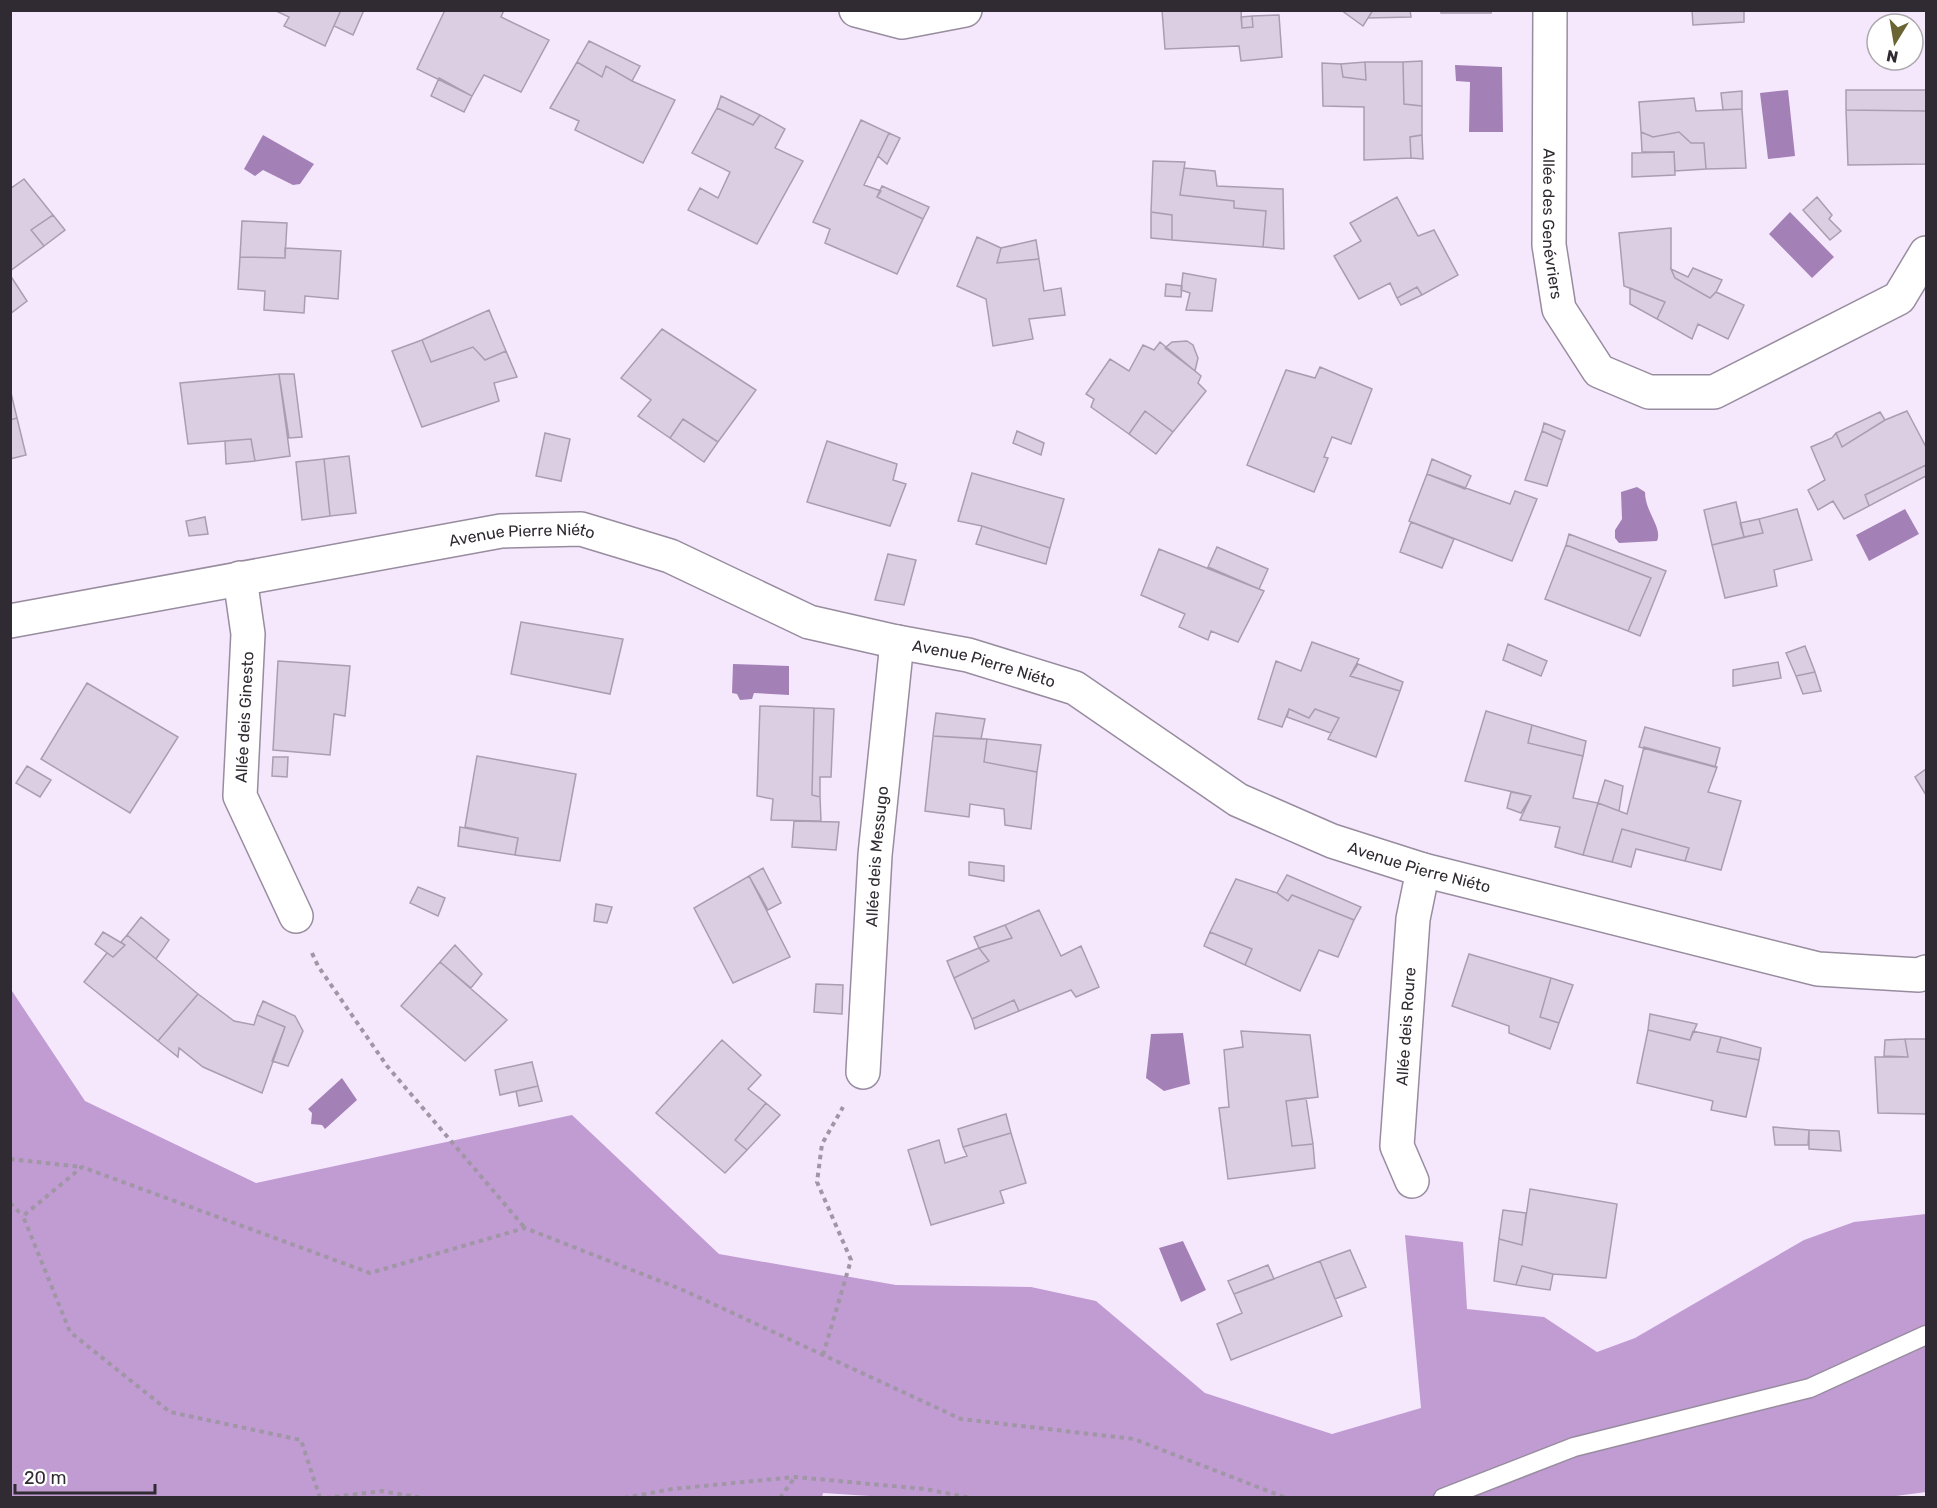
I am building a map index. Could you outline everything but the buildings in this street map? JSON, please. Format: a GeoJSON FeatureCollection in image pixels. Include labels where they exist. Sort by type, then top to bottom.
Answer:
{"type":"FeatureCollection","features":[{"type":"Feature","properties":{"kind":"street"},"geometry":{"type":"LineString","coordinates":[[855,10],[902,22],[965,10]]}},
{"type":"Feature","properties":{"kind":"street","name":"Allée des Genévriers"},"geometry":{"type":"LineString","coordinates":[[1550,10],[1549,245],[1559,309],[1599,371],[1649,392],[1714,392],[1899,298],[1926,253]]}},
{"type":"Feature","properties":{"kind":"street","name":"Avenue Pierre Niéto"},"geometry":{"type":"LineString","coordinates":[[10,621],[501,531],[581,530],[670,556],[809,622],[968,655],[1075,688],[1238,800],[1332,842],[1423,870],[1818,969],[1918,975],[1926,972]]}},
{"type":"Feature","properties":{"kind":"street","name":"Allée deis Ginesto"},"geometry":{"type":"LineString","coordinates":[[240,578],[248,634],[240,796],[297,916]]}},
{"type":"Feature","properties":{"kind":"street","name":"Allée deis Messugo"},"geometry":{"type":"LineString","coordinates":[[863,1072],[875,855],[897,642]]}},
{"type":"Feature","properties":{"kind":"street","name":"Allée deis Roure"},"geometry":{"type":"LineString","coordinates":[[1412,1181],[1397,1146],[1413,919],[1423,870]]}},
{"type":"Feature","properties":{"kind":"lane"},"geometry":{"type":"LineString","coordinates":[[1443,1497],[1574,1447],[1810,1388],[1926,1335]]}},
{"type":"Feature","properties":{"kind":"path"},"geometry":{"type":"LineString","coordinates":[[318,966],[387,1066],[525,1228],[683,1290],[961,1419],[1134,1440],[1286,1497]]}},
{"type":"Feature","properties":{"kind":"path"},"geometry":{"type":"LineString","coordinates":[[822,1144],[817,1182],[851,1260],[823,1355]]}},
{"type":"Feature","properties":{"kind":"path"},"geometry":{"type":"LineString","coordinates":[[10,1159],[82,1167],[370,1273],[525,1228]]}},
{"type":"Feature","properties":{"kind":"path"},"geometry":{"type":"LineString","coordinates":[[23,1216],[82,1167]]}},
{"type":"Feature","properties":{"kind":"path"},"geometry":{"type":"LineString","coordinates":[[10,1203],[23,1216],[70,1332],[170,1412],[301,1440],[320,1497]]}},
{"type":"Feature","properties":{"kind":"path"},"geometry":{"type":"LineString","coordinates":[[624,1497],[672,1489],[795,1477],[925,1489],[971,1497]]}},
{"type":"Feature","properties":{"kind":"path"},"geometry":{"type":"LineString","coordinates":[[780,1497],[795,1477]]}},
{"type":"Feature","properties":{"kind":"path"},"geometry":{"type":"LineString","coordinates":[[326,1497],[382,1491],[422,1497]]}},
{"type":"Feature","properties":{"kind":"shaded area"},"geometry":{"type":"Polygon","coordinates":[[[1455,65],[1502,67],[1503,132],[1469,132],[1470,82],[1456,81],[1455,65]]]}},
{"type":"Feature","properties":{"kind":"shaded area"},"geometry":{"type":"Polygon","coordinates":[[[1788,90],[1795,156],[1768,159],[1760,93],[1788,90]]]}},
{"type":"Feature","properties":{"kind":"shaded area"},"geometry":{"type":"Polygon","coordinates":[[[263,135],[314,164],[300,184],[293,185],[263,170],[255,176],[244,169],[263,135]]]}},
{"type":"Feature","properties":{"kind":"shaded area"},"geometry":{"type":"Polygon","coordinates":[[[1790,212],[1834,257],[1812,278],[1769,234],[1790,212]]]}},
{"type":"Feature","properties":{"kind":"shaded area"},"geometry":{"type":"Polygon","coordinates":[[[1637,487],[1645,492],[1658,531],[1657,541],[1619,543],[1615,538],[1615,530],[1622,519],[1621,492],[1637,487]]]}},
{"type":"Feature","properties":{"kind":"shaded area"},"geometry":{"type":"Polygon","coordinates":[[[1905,509],[1919,534],[1869,561],[1856,535],[1905,509]]]}},
{"type":"Feature","properties":{"kind":"shaded area"},"geometry":{"type":"Polygon","coordinates":[[[733,664],[789,666],[789,695],[754,693],[752,699],[740,700],[737,694],[732,693],[733,664]]]}},
{"type":"Feature","properties":{"kind":"shaded area"},"geometry":{"type":"Polygon","coordinates":[[[10,988],[85,1101],[256,1183],[572,1115],[719,1254],[896,1285],[1031,1287],[1096,1301],[1205,1393],[1332,1434],[1421,1408],[1405,1235],[1463,1242],[1467,1309],[1544,1317],[1597,1352],[1635,1338],[1804,1240],[1854,1222],[1926,1214],[1926,1492],[1881,1498],[901,1498],[823,1493],[822,1498],[11,1497],[10,988]]]}},
{"type":"Feature","properties":{"kind":"shaded area"},"geometry":{"type":"Polygon","coordinates":[[[1183,1033],[1190,1084],[1164,1091],[1146,1078],[1151,1034],[1183,1033]]]}},
{"type":"Feature","properties":{"kind":"shaded area"},"geometry":{"type":"Polygon","coordinates":[[[342,1078],[357,1100],[325,1129],[322,1125],[311,1124],[312,1113],[308,1109],[342,1078]]]}},
{"type":"Feature","properties":{"kind":"shaded area"},"geometry":{"type":"Polygon","coordinates":[[[1183,1241],[1206,1290],[1181,1302],[1159,1248],[1183,1241]]]}}]}
